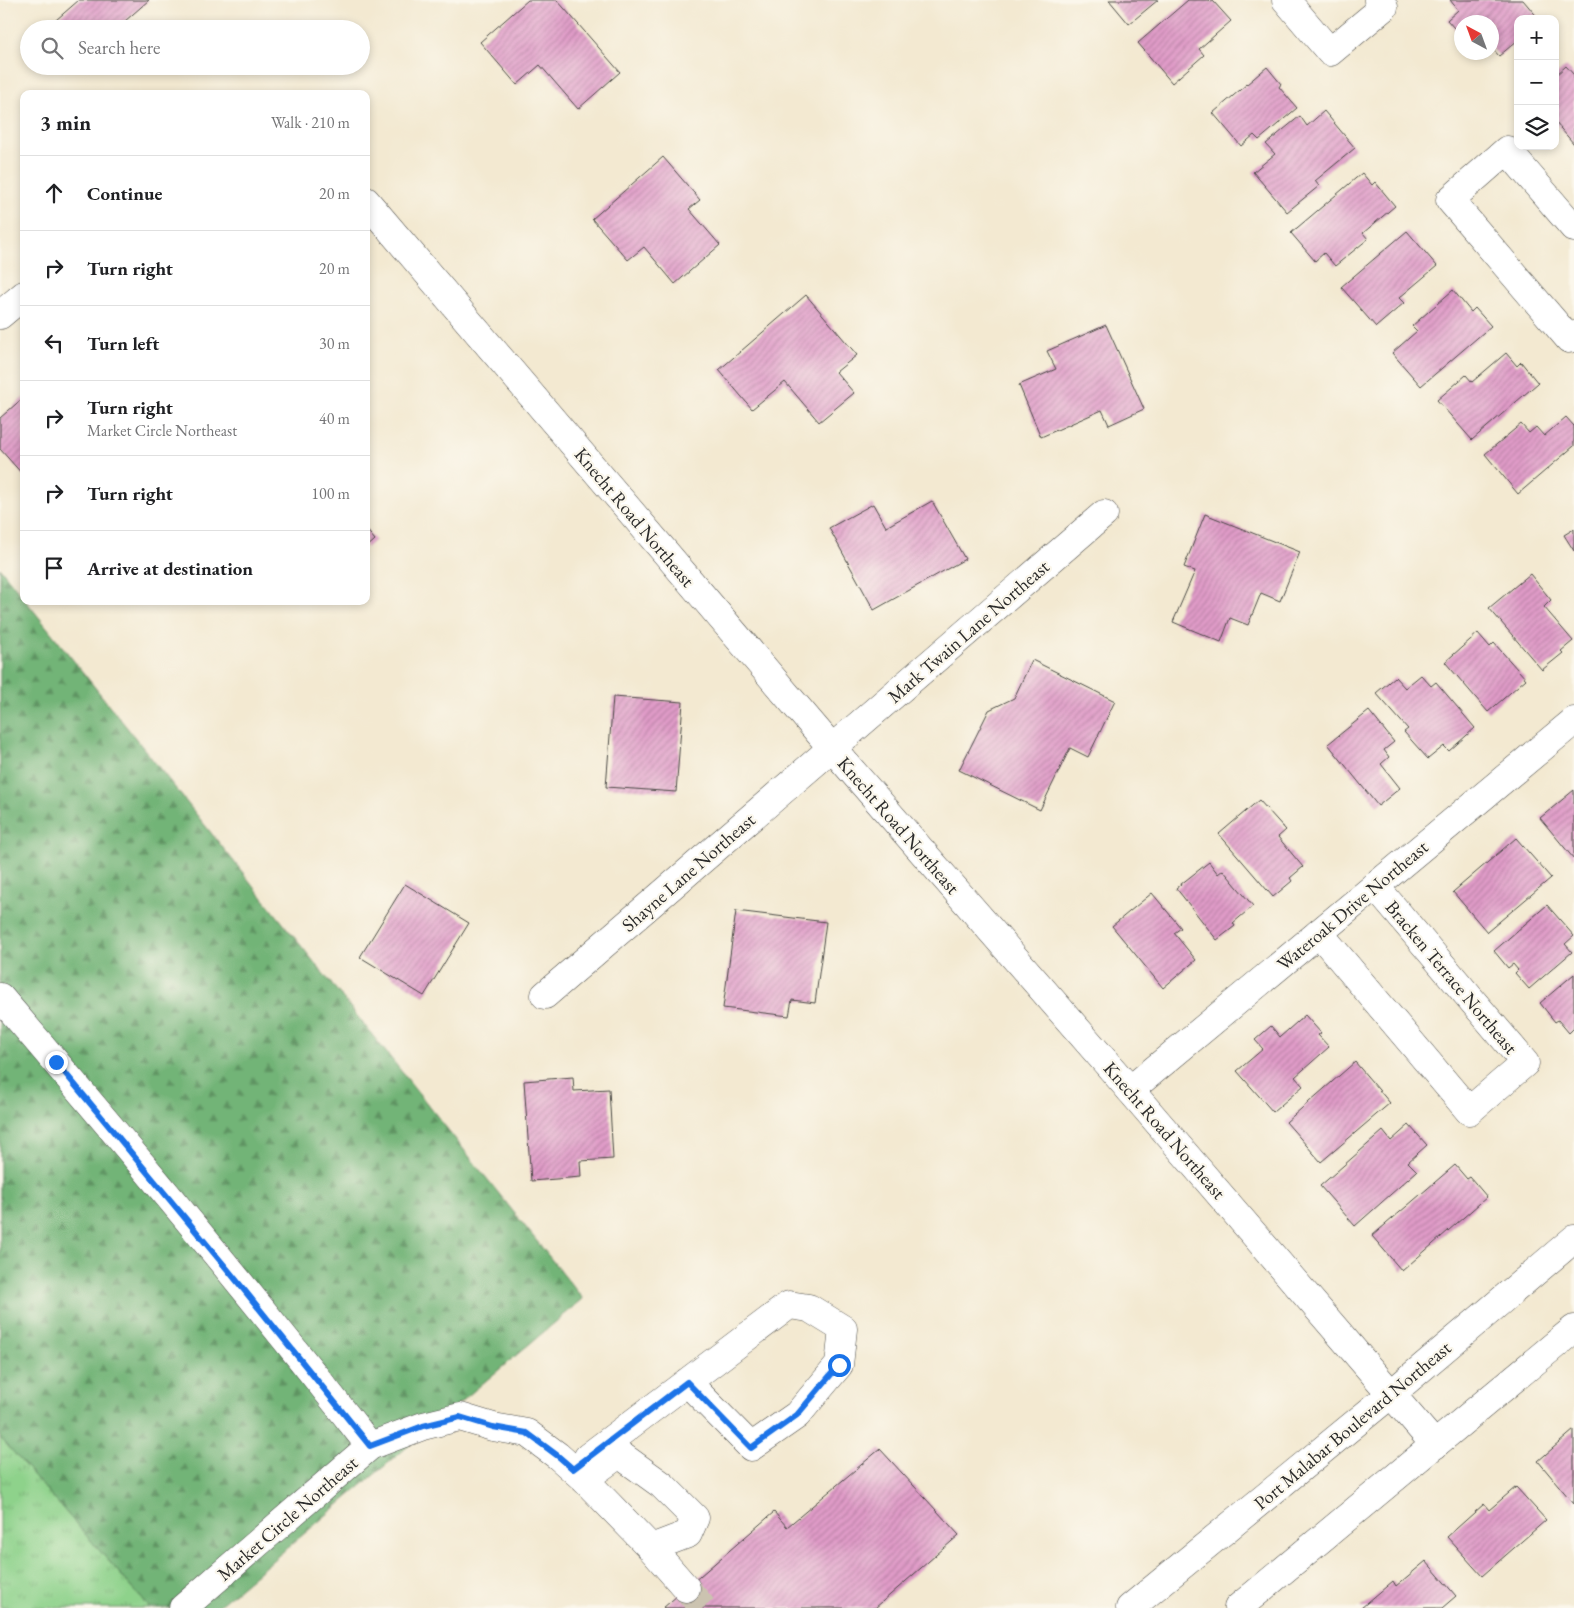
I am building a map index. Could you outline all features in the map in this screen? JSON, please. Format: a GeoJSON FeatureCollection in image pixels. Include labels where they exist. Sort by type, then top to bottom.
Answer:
{"type":"FeatureCollection","features":[{"type":"Feature","properties":{"kind":"street"},"geometry":{"type":"LineString","coordinates":[[1286,0],[1330,52],[1384,7],[1378,0]]}},
{"type":"Feature","properties":{"kind":"street"},"geometry":{"type":"LineString","coordinates":[[1574,228],[1507,150],[1450,200],[1569,339],[1574,335]]}},
{"type":"Feature","properties":{"kind":"street","name":"Knecht Road Northeast"},"geometry":{"type":"LineString","coordinates":[[370,206],[832,748],[1130,1090],[1435,1445]]}},
{"type":"Feature","properties":{"kind":"street"},"geometry":{"type":"LineString","coordinates":[[0,315],[20,298]]}},
{"type":"Feature","properties":{"kind":"street","name":"Mark Twain Lane Northeast"},"geometry":{"type":"LineString","coordinates":[[832,748],[1104,514]]}},
{"type":"Feature","properties":{"kind":"street","name":"Wateroak Drive Northeast"},"geometry":{"type":"LineString","coordinates":[[1130,1090],[1574,721]]}},
{"type":"Feature","properties":{"kind":"street","name":"Shayne Lane Northeast"},"geometry":{"type":"LineString","coordinates":[[545,995],[832,748]]}},
{"type":"Feature","properties":{"kind":"street","name":"Bracken Terrace Northeast"},"geometry":{"type":"LineString","coordinates":[[1319,933],[1469,1111],[1525,1063],[1375,886]]}},
{"type":"Feature","properties":{"kind":"street"},"geometry":{"type":"LineString","coordinates":[[0,997],[235,1278],[370,1446]]}},
{"type":"Feature","properties":{"kind":"street","name":"Port Malabar Boulevard Northeast"},"geometry":{"type":"LineString","coordinates":[[1130,1608],[1391,1394],[1574,1240]]}},
{"type":"Feature","properties":{"kind":"street"},"geometry":{"type":"LineString","coordinates":[[578,1474],[687,1382],[789,1305],[809,1308],[843,1329],[839,1365],[797,1415],[751,1448],[687,1382]]}},
{"type":"Feature","properties":{"kind":"street"},"geometry":{"type":"LineString","coordinates":[[1238,1608],[1574,1329]]}},
{"type":"Feature","properties":{"kind":"street","name":"Market Circle Northeast"},"geometry":{"type":"LineString","coordinates":[[183,1608],[370,1446],[423,1426],[460,1417],[493,1427],[527,1433],[558,1456],[651,1548],[686,1588]]}},
{"type":"Feature","properties":{"kind":"street"},"geometry":{"type":"LineString","coordinates":[[578,1474],[619,1454],[662,1485],[695,1518],[688,1534],[651,1548]]}},
{"type":"Feature","properties":{"kind":"green space"},"geometry":{"type":"Polygon","coordinates":[[[0,568],[20,593],[20,605],[29,605],[583,1299],[216,1608],[150,1608],[0,1437],[0,568]]]}},
{"type":"Feature","properties":{"kind":"green space"},"geometry":{"type":"Polygon","coordinates":[[[0,1437],[150,1608],[0,1608],[0,1437]]]}},
{"type":"Feature","properties":{"kind":"building"},"geometry":{"type":"Polygon","coordinates":[[[79,0],[149,0],[126,20],[56,20],[79,0]]]}},
{"type":"Feature","properties":{"kind":"building"},"geometry":{"type":"Polygon","coordinates":[[[528,0],[557,0],[620,72],[578,109],[540,65],[517,85],[480,42],[528,0]]]}},
{"type":"Feature","properties":{"kind":"building"},"geometry":{"type":"Polygon","coordinates":[[[1109,0],[1158,0],[1129,24],[1109,0]]]}},
{"type":"Feature","properties":{"kind":"building"},"geometry":{"type":"Polygon","coordinates":[[[1188,0],[1213,1],[1231,21],[1199,49],[1204,55],[1172,83],[1138,43],[1188,0]]]}},
{"type":"Feature","properties":{"kind":"building"},"geometry":{"type":"Polygon","coordinates":[[[1450,0],[1523,0],[1536,15],[1514,15],[1514,43],[1499,56],[1499,15],[1454,15],[1454,28],[1447,20],[1458,10],[1450,0]]]}},
{"type":"Feature","properties":{"kind":"building"},"geometry":{"type":"Polygon","coordinates":[[[1566,66],[1574,75],[1574,144],[1559,127],[1559,72],[1566,66]]]}},
{"type":"Feature","properties":{"kind":"building"},"geometry":{"type":"Polygon","coordinates":[[[1267,67],[1281,84],[1279,87],[1297,108],[1259,140],[1254,135],[1241,146],[1213,113],[1267,67]]]}},
{"type":"Feature","properties":{"kind":"building"},"geometry":{"type":"Polygon","coordinates":[[[1324,111],[1355,148],[1315,181],[1319,186],[1287,212],[1253,172],[1275,154],[1266,144],[1300,116],[1307,126],[1324,111]]]}},
{"type":"Feature","properties":{"kind":"building"},"geometry":{"type":"Polygon","coordinates":[[[663,157],[700,200],[689,209],[720,245],[675,284],[644,247],[628,260],[592,219],[663,157]]]}},
{"type":"Feature","properties":{"kind":"building"},"geometry":{"type":"Polygon","coordinates":[[[1362,173],[1372,185],[1375,182],[1395,206],[1363,233],[1368,239],[1335,266],[1324,253],[1315,261],[1291,233],[1362,173]]]}},
{"type":"Feature","properties":{"kind":"building"},"geometry":{"type":"Polygon","coordinates":[[[1407,231],[1437,266],[1399,298],[1404,303],[1376,327],[1341,287],[1407,231]]]}},
{"type":"Feature","properties":{"kind":"building"},"geometry":{"type":"Polygon","coordinates":[[[1453,290],[1471,312],[1475,308],[1491,326],[1421,386],[1392,353],[1417,331],[1412,326],[1453,290]]]}},
{"type":"Feature","properties":{"kind":"building"},"geometry":{"type":"Polygon","coordinates":[[[806,295],[857,355],[836,372],[854,393],[819,422],[785,382],[752,409],[719,370],[806,295]]]}},
{"type":"Feature","properties":{"kind":"building"},"geometry":{"type":"Polygon","coordinates":[[[1106,325],[1144,409],[1109,425],[1102,410],[1041,437],[1019,385],[1056,369],[1047,351],[1106,325]]]}},
{"type":"Feature","properties":{"kind":"building"},"geometry":{"type":"Polygon","coordinates":[[[1506,353],[1517,366],[1521,362],[1538,383],[1472,440],[1437,400],[1466,375],[1472,382],[1506,353]]]}},
{"type":"Feature","properties":{"kind":"building"},"geometry":{"type":"Polygon","coordinates":[[[20,400],[20,472],[0,449],[0,418],[20,400]]]}},
{"type":"Feature","properties":{"kind":"building"},"geometry":{"type":"Polygon","coordinates":[[[1566,417],[1574,426],[1574,446],[1518,494],[1485,454],[1521,424],[1529,433],[1536,427],[1544,436],[1566,417]]]}},
{"type":"Feature","properties":{"kind":"building"},"geometry":{"type":"Polygon","coordinates":[[[932,501],[965,559],[874,610],[829,528],[873,504],[886,527],[932,501]]]}},
{"type":"Feature","properties":{"kind":"building"},"geometry":{"type":"Polygon","coordinates":[[[1205,514],[1300,552],[1280,601],[1261,593],[1248,625],[1230,618],[1221,642],[1173,622],[1195,571],[1184,567],[1205,514]]]}},
{"type":"Feature","properties":{"kind":"building"},"geometry":{"type":"Polygon","coordinates":[[[1574,529],[1574,551],[1564,535],[1574,529]]]}},
{"type":"Feature","properties":{"kind":"building"},"geometry":{"type":"Polygon","coordinates":[[[370,534],[375,540],[370,544],[370,534]]]}},
{"type":"Feature","properties":{"kind":"building"},"geometry":{"type":"Polygon","coordinates":[[[1530,574],[1551,600],[1544,607],[1573,641],[1561,651],[1563,653],[1542,670],[1489,608],[1530,574]]]}},
{"type":"Feature","properties":{"kind":"building"},"geometry":{"type":"Polygon","coordinates":[[[1478,633],[1490,647],[1494,643],[1526,679],[1488,712],[1445,662],[1478,633]]]}},
{"type":"Feature","properties":{"kind":"building"},"geometry":{"type":"Polygon","coordinates":[[[1032,660],[1115,701],[1088,757],[1070,748],[1040,810],[959,770],[989,710],[1014,698],[1032,660]]]}},
{"type":"Feature","properties":{"kind":"building"},"geometry":{"type":"Polygon","coordinates":[[[1421,675],[1431,686],[1436,682],[1475,728],[1449,751],[1444,746],[1428,759],[1404,732],[1408,729],[1376,693],[1395,677],[1405,688],[1421,675]]]}},
{"type":"Feature","properties":{"kind":"building"},"geometry":{"type":"Polygon","coordinates":[[[613,697],[683,702],[676,792],[606,787],[613,697]]]}},
{"type":"Feature","properties":{"kind":"building"},"geometry":{"type":"Polygon","coordinates":[[[1369,711],[1394,742],[1384,750],[1389,757],[1381,764],[1400,788],[1378,806],[1328,744],[1369,711]]]}},
{"type":"Feature","properties":{"kind":"building"},"geometry":{"type":"Polygon","coordinates":[[[1574,790],[1574,859],[1540,818],[1574,790]]]}},
{"type":"Feature","properties":{"kind":"building"},"geometry":{"type":"Polygon","coordinates":[[[1259,800],[1286,830],[1278,837],[1303,867],[1290,878],[1292,881],[1273,897],[1219,834],[1259,800]]]}},
{"type":"Feature","properties":{"kind":"building"},"geometry":{"type":"Polygon","coordinates":[[[1516,838],[1551,878],[1487,932],[1453,892],[1516,838]]]}},
{"type":"Feature","properties":{"kind":"building"},"geometry":{"type":"Polygon","coordinates":[[[1209,862],[1218,874],[1223,870],[1253,906],[1233,923],[1235,926],[1217,940],[1176,888],[1209,862]]]}},
{"type":"Feature","properties":{"kind":"building"},"geometry":{"type":"Polygon","coordinates":[[[405,884],[469,923],[424,996],[360,957],[405,884]]]}},
{"type":"Feature","properties":{"kind":"building"},"geometry":{"type":"Polygon","coordinates":[[[1152,893],[1181,928],[1174,933],[1196,960],[1163,988],[1112,926],[1152,893]]]}},
{"type":"Feature","properties":{"kind":"building"},"geometry":{"type":"Polygon","coordinates":[[[1547,905],[1574,936],[1565,944],[1572,952],[1529,989],[1515,973],[1518,970],[1513,964],[1508,968],[1494,951],[1547,905]]]}},
{"type":"Feature","properties":{"kind":"building"},"geometry":{"type":"Polygon","coordinates":[[[736,911],[826,922],[815,1003],[792,1000],[789,1016],[723,1008],[736,911]]]}},
{"type":"Feature","properties":{"kind":"building"},"geometry":{"type":"Polygon","coordinates":[[[1574,974],[1574,1028],[1569,1033],[1558,1020],[1555,1022],[1540,1003],[1574,974]]]}},
{"type":"Feature","properties":{"kind":"building"},"geometry":{"type":"Polygon","coordinates":[[[1305,1015],[1321,1033],[1318,1035],[1329,1047],[1295,1077],[1303,1086],[1273,1112],[1237,1071],[1263,1049],[1255,1040],[1271,1026],[1280,1037],[1305,1015]]]}},
{"type":"Feature","properties":{"kind":"building"},"geometry":{"type":"Polygon","coordinates":[[[1355,1062],[1390,1103],[1321,1162],[1286,1122],[1355,1062]]]}},
{"type":"Feature","properties":{"kind":"building"},"geometry":{"type":"Polygon","coordinates":[[[573,1077],[574,1091],[609,1089],[613,1159],[580,1161],[581,1177],[531,1181],[524,1081],[573,1077]]]}},
{"type":"Feature","properties":{"kind":"building"},"geometry":{"type":"Polygon","coordinates":[[[1409,1125],[1427,1145],[1408,1162],[1417,1171],[1355,1226],[1320,1186],[1383,1131],[1391,1141],[1409,1125]]]}},
{"type":"Feature","properties":{"kind":"building"},"geometry":{"type":"Polygon","coordinates":[[[1455,1165],[1467,1179],[1470,1177],[1487,1197],[1402,1271],[1372,1236],[1455,1165]]]}},
{"type":"Feature","properties":{"kind":"building"},"geometry":{"type":"Polygon","coordinates":[[[1574,1430],[1574,1504],[1538,1461],[1574,1430]]]}},
{"type":"Feature","properties":{"kind":"building"},"geometry":{"type":"Polygon","coordinates":[[[880,1449],[959,1535],[875,1608],[663,1608],[774,1512],[787,1527],[880,1449]]]}},
{"type":"Feature","properties":{"kind":"building"},"geometry":{"type":"Polygon","coordinates":[[[1516,1487],[1546,1520],[1482,1576],[1447,1537],[1484,1504],[1489,1510],[1516,1487]]]}},
{"type":"Feature","properties":{"kind":"building"},"geometry":{"type":"Polygon","coordinates":[[[1426,1561],[1456,1596],[1442,1608],[1361,1608],[1393,1581],[1396,1586],[1426,1561]]]}},
{"type":"Feature","properties":{"kind":"tunnel"},"geometry":{"type":"LineString","coordinates":[[686,1588],[703,1608]]}},
{"type":"Feature","properties":{"kind":"route"},"geometry":{"type":"LineString","coordinates":[[56,1062],[370,1446],[423,1426],[460,1417],[493,1427],[527,1433],[573,1469],[687,1382],[751,1448],[797,1415],[839,1365]]}}]}
